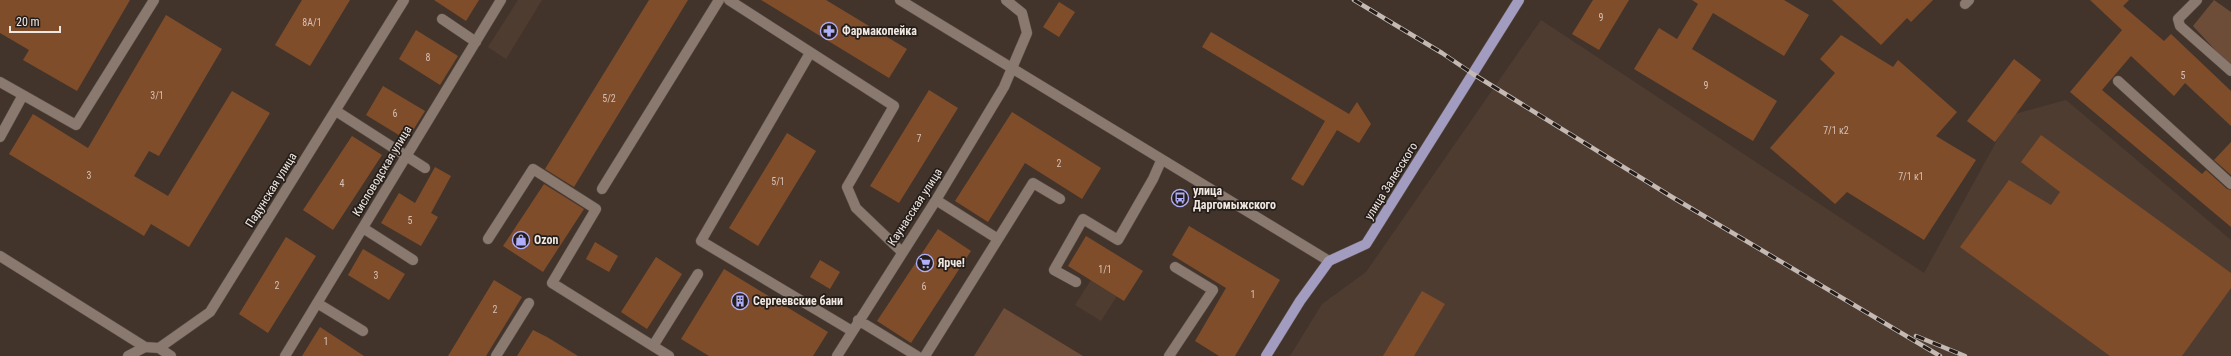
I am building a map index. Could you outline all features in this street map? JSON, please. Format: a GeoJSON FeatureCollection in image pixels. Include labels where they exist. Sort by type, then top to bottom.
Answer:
{"type":"FeatureCollection","features":[{"type":"Feature","properties":{"kind":"main road","name":"улица Залесского"},"geometry":{"type":"LineString","coordinates":[[1266,356],[1300,301],[1329,261],[1366,244],[1519,0]]}},
{"type":"Feature","properties":{"kind":"street","name":"Падунская улица"},"geometry":{"type":"LineString","coordinates":[[159,348],[210,312],[404,0]]}},
{"type":"Feature","properties":{"kind":"street","name":"Кисловодская улица"},"geometry":{"type":"LineString","coordinates":[[285,356],[501,0]]}},
{"type":"Feature","properties":{"kind":"street"},"geometry":{"type":"LineString","coordinates":[[602,188],[719,0]]}},
{"type":"Feature","properties":{"kind":"street"},"geometry":{"type":"LineString","coordinates":[[729,0],[894,106],[847,187],[856,208],[902,252]]}},
{"type":"Feature","properties":{"kind":"street"},"geometry":{"type":"LineString","coordinates":[[900,0],[1161,161],[1329,261]]}},
{"type":"Feature","properties":{"kind":"street","name":"Каунасская улица"},"geometry":{"type":"LineString","coordinates":[[837,356],[858,320],[936,200],[1004,87],[1027,33],[1022,13],[1006,0]]}},
{"type":"Feature","properties":{"kind":"street"},"geometry":{"type":"LineString","coordinates":[[0,82],[76,126],[151,1]]}},
{"type":"Feature","properties":{"kind":"street"},"geometry":{"type":"LineString","coordinates":[[2192,2],[2178,19],[2180,26],[2231,71]]}},
{"type":"Feature","properties":{"kind":"street"},"geometry":{"type":"LineString","coordinates":[[442,19],[476,42]]}},
{"type":"Feature","properties":{"kind":"street"},"geometry":{"type":"LineString","coordinates":[[810,53],[701,241],[852,331]]}},
{"type":"Feature","properties":{"kind":"street"},"geometry":{"type":"LineString","coordinates":[[2118,80],[2231,184]]}},
{"type":"Feature","properties":{"kind":"street"},"geometry":{"type":"LineString","coordinates":[[0,137],[23,96]]}},
{"type":"Feature","properties":{"kind":"street"},"geometry":{"type":"LineString","coordinates":[[336,110],[425,168]]}},
{"type":"Feature","properties":{"kind":"street"},"geometry":{"type":"LineString","coordinates":[[1076,282],[1054,270],[1083,219],[1118,240],[1153,179],[1161,161]]}},
{"type":"Feature","properties":{"kind":"street"},"geometry":{"type":"LineString","coordinates":[[488,238],[532,169],[596,209],[552,283],[669,356]]}},
{"type":"Feature","properties":{"kind":"street"},"geometry":{"type":"LineString","coordinates":[[925,356],[1033,183],[1060,199]]}},
{"type":"Feature","properties":{"kind":"street"},"geometry":{"type":"LineString","coordinates":[[936,200],[998,239]]}},
{"type":"Feature","properties":{"kind":"street"},"geometry":{"type":"LineString","coordinates":[[363,228],[413,260]]}},
{"type":"Feature","properties":{"kind":"street"},"geometry":{"type":"LineString","coordinates":[[0,256],[145,347],[159,348],[171,356]]}},
{"type":"Feature","properties":{"kind":"street"},"geometry":{"type":"LineString","coordinates":[[1169,356],[1213,290],[1175,267]]}},
{"type":"Feature","properties":{"kind":"street"},"geometry":{"type":"LineString","coordinates":[[653,346],[698,274]]}},
{"type":"Feature","properties":{"kind":"street"},"geometry":{"type":"LineString","coordinates":[[317,303],[364,331]]}},
{"type":"Feature","properties":{"kind":"street"},"geometry":{"type":"LineString","coordinates":[[496,356],[529,303]]}},
{"type":"Feature","properties":{"kind":"street"},"geometry":{"type":"LineString","coordinates":[[858,320],[917,356]]}},
{"type":"Feature","properties":{"kind":"street"},"geometry":{"type":"LineString","coordinates":[[128,356],[145,347]]}},
{"type":"Feature","properties":{"kind":"shaded area"},"geometry":{"type":"Polygon","coordinates":[[[518,0],[542,0],[506,59],[488,47],[518,0]]]}},
{"type":"Feature","properties":{"kind":"shaded area"},"geometry":{"type":"Polygon","coordinates":[[[2214,0],[2231,12],[2231,67],[2193,26],[2214,0]]]}},
{"type":"Feature","properties":{"kind":"shaded area"},"geometry":{"type":"Polygon","coordinates":[[[1541,20],[1924,273],[2011,115],[2066,100],[2231,240],[2231,356],[1290,356],[1322,304],[1366,272],[1541,20]]]}},
{"type":"Feature","properties":{"kind":"shaded area"},"geometry":{"type":"Polygon","coordinates":[[[1091,280],[1117,296],[1101,321],[1075,305],[1091,280]]]}},
{"type":"Feature","properties":{"kind":"shaded area"},"geometry":{"type":"Polygon","coordinates":[[[1004,308],[1083,356],[974,356],[1004,308]]]}},
{"type":"Feature","properties":{"kind":"building"},"geometry":{"type":"Polygon","coordinates":[[[0,0],[130,0],[77,91],[23,60],[29,50],[0,33],[0,0]]]}},
{"type":"Feature","properties":{"kind":"building"},"geometry":{"type":"Polygon","coordinates":[[[302,0],[350,0],[310,66],[275,45],[302,0]]]}},
{"type":"Feature","properties":{"kind":"building"},"geometry":{"type":"Polygon","coordinates":[[[434,0],[479,0],[466,21],[434,0]]]}},
{"type":"Feature","properties":{"kind":"building"},"geometry":{"type":"Polygon","coordinates":[[[649,0],[688,0],[574,187],[545,169],[649,0]]]}},
{"type":"Feature","properties":{"kind":"building"},"geometry":{"type":"Polygon","coordinates":[[[761,0],[826,0],[907,49],[889,78],[761,0]]]}},
{"type":"Feature","properties":{"kind":"building"},"geometry":{"type":"Polygon","coordinates":[[[1593,0],[1629,0],[1599,50],[1572,34],[1593,0]]]}},
{"type":"Feature","properties":{"kind":"building"},"geometry":{"type":"Polygon","coordinates":[[[1692,0],[1784,0],[1809,15],[1784,56],[1713,13],[1692,49],[1777,101],[1753,141],[1634,69],[1659,28],[1677,39],[1698,4],[1692,0]]]}},
{"type":"Feature","properties":{"kind":"building"},"geometry":{"type":"Polygon","coordinates":[[[1832,0],[1933,0],[1911,22],[1907,18],[1881,45],[1832,0]]]}},
{"type":"Feature","properties":{"kind":"building"},"geometry":{"type":"Polygon","coordinates":[[[2090,0],[2129,0],[2123,6],[2164,41],[2171,34],[2231,91],[2231,126],[2185,83],[2174,96],[2131,56],[2102,90],[2202,174],[2206,170],[2227,189],[2231,190],[2231,227],[2070,92],[2122,30],[2090,0]]]}},
{"type":"Feature","properties":{"kind":"building"},"geometry":{"type":"Polygon","coordinates":[[[1059,2],[1075,12],[1059,37],[1043,27],[1059,2]]]}},
{"type":"Feature","properties":{"kind":"building"},"geometry":{"type":"Polygon","coordinates":[[[166,15],[222,49],[159,156],[149,151],[134,176],[168,196],[232,91],[270,113],[189,247],[151,224],[144,236],[9,154],[33,114],[88,148],[166,15]]]}},
{"type":"Feature","properties":{"kind":"building"},"geometry":{"type":"Polygon","coordinates":[[[416,30],[458,56],[440,85],[399,59],[416,30]]]}},
{"type":"Feature","properties":{"kind":"building"},"geometry":{"type":"Polygon","coordinates":[[[1211,32],[1349,114],[1357,102],[1371,124],[1359,143],[1337,130],[1303,186],[1291,179],[1325,121],[1202,47],[1211,32]]]}},
{"type":"Feature","properties":{"kind":"building"},"geometry":{"type":"Polygon","coordinates":[[[1841,35],[1893,67],[1898,60],[1957,112],[1936,136],[1976,160],[1924,240],[1847,192],[1835,204],[1770,148],[1835,73],[1820,59],[1841,35]]]}},
{"type":"Feature","properties":{"kind":"building"},"geometry":{"type":"Polygon","coordinates":[[[2014,59],[2041,80],[1995,142],[1967,121],[2014,59]]]}},
{"type":"Feature","properties":{"kind":"building"},"geometry":{"type":"Polygon","coordinates":[[[383,86],[425,111],[407,140],[366,115],[383,86]]]}},
{"type":"Feature","properties":{"kind":"building"},"geometry":{"type":"Polygon","coordinates":[[[929,90],[958,108],[899,203],[870,186],[929,90]]]}},
{"type":"Feature","properties":{"kind":"building"},"geometry":{"type":"Polygon","coordinates":[[[1012,112],[1101,168],[1082,199],[1025,163],[988,222],[955,201],[1012,112]]]}},
{"type":"Feature","properties":{"kind":"building"},"geometry":{"type":"Polygon","coordinates":[[[787,133],[816,151],[758,246],[729,228],[787,133]]]}},
{"type":"Feature","properties":{"kind":"building"},"geometry":{"type":"Polygon","coordinates":[[[2041,135],[2231,273],[2231,288],[2182,356],[2110,356],[1960,247],[2009,180],[2051,205],[2060,192],[2021,162],[2041,135]]]}},
{"type":"Feature","properties":{"kind":"building"},"geometry":{"type":"Polygon","coordinates":[[[352,136],[382,155],[333,230],[303,210],[352,136]]]}},
{"type":"Feature","properties":{"kind":"building"},"geometry":{"type":"Polygon","coordinates":[[[2231,142],[2231,175],[2214,160],[2231,142]]]}},
{"type":"Feature","properties":{"kind":"building"},"geometry":{"type":"Polygon","coordinates":[[[435,167],[451,176],[431,213],[438,217],[421,246],[381,223],[399,193],[415,203],[435,167]]]}},
{"type":"Feature","properties":{"kind":"building"},"geometry":{"type":"Polygon","coordinates":[[[544,184],[584,209],[543,272],[503,246],[544,184]]]}},
{"type":"Feature","properties":{"kind":"building"},"geometry":{"type":"Polygon","coordinates":[[[1189,226],[1280,280],[1235,356],[1219,356],[1195,341],[1226,288],[1172,255],[1189,226]]]}},
{"type":"Feature","properties":{"kind":"building"},"geometry":{"type":"Polygon","coordinates":[[[938,229],[971,251],[911,343],[877,321],[938,229]]]}},
{"type":"Feature","properties":{"kind":"building"},"geometry":{"type":"Polygon","coordinates":[[[1086,236],[1143,271],[1124,301],[1068,266],[1086,236]]]}},
{"type":"Feature","properties":{"kind":"building"},"geometry":{"type":"Polygon","coordinates":[[[286,237],[316,256],[268,333],[239,314],[286,237]]]}},
{"type":"Feature","properties":{"kind":"building"},"geometry":{"type":"Polygon","coordinates":[[[595,242],[618,256],[609,272],[586,259],[595,242]]]}},
{"type":"Feature","properties":{"kind":"building"},"geometry":{"type":"Polygon","coordinates":[[[363,249],[405,274],[389,300],[348,275],[363,249]]]}},
{"type":"Feature","properties":{"kind":"building"},"geometry":{"type":"Polygon","coordinates":[[[656,257],[682,274],[647,329],[621,312],[656,257]]]}},
{"type":"Feature","properties":{"kind":"building"},"geometry":{"type":"Polygon","coordinates":[[[820,260],[840,272],[830,289],[810,277],[820,260]]]}},
{"type":"Feature","properties":{"kind":"building","name":"Сергеевские бани"},"geometry":{"type":"Polygon","coordinates":[[[724,269],[828,332],[813,356],[709,356],[681,339],[724,269]]]}},
{"type":"Feature","properties":{"kind":"building"},"geometry":{"type":"Polygon","coordinates":[[[494,280],[522,297],[486,356],[448,356],[494,280]]]}},
{"type":"Feature","properties":{"kind":"building"},"geometry":{"type":"Polygon","coordinates":[[[1422,291],[1445,304],[1414,356],[1383,356],[1422,291]]]}},
{"type":"Feature","properties":{"kind":"building"},"geometry":{"type":"Polygon","coordinates":[[[320,327],[364,356],[302,356],[320,327]]]}},
{"type":"Feature","properties":{"kind":"building"},"geometry":{"type":"Polygon","coordinates":[[[533,330],[547,337],[578,356],[517,356],[533,330]]]}},
{"type":"Feature","properties":{"kind":"railway"},"geometry":{"type":"LineString","coordinates":[[1354,0],[1442,53],[1473,74],[1672,197],[1940,356]]}},
{"type":"Feature","properties":{"kind":"railway"},"geometry":{"type":"LineString","coordinates":[[1916,336],[1965,356]]}},
{"type":"Feature","properties":{"kind":"place","name":"Фармакопейка"},"geometry":{"type":"Point","coordinates":[829,31]}},
{"type":"Feature","properties":{"kind":"place","name":"улица Даргомыжского"},"geometry":{"type":"Point","coordinates":[1180,198]}},
{"type":"Feature","properties":{"kind":"place","name":"Ozon"},"geometry":{"type":"Point","coordinates":[521,240]}},
{"type":"Feature","properties":{"kind":"place","name":"Ярче!"},"geometry":{"type":"Point","coordinates":[925,263]}},
{"type":"Feature","properties":{"kind":"place","name":"Сергеевские бани"},"geometry":{"type":"Point","coordinates":[740,301]}}]}
